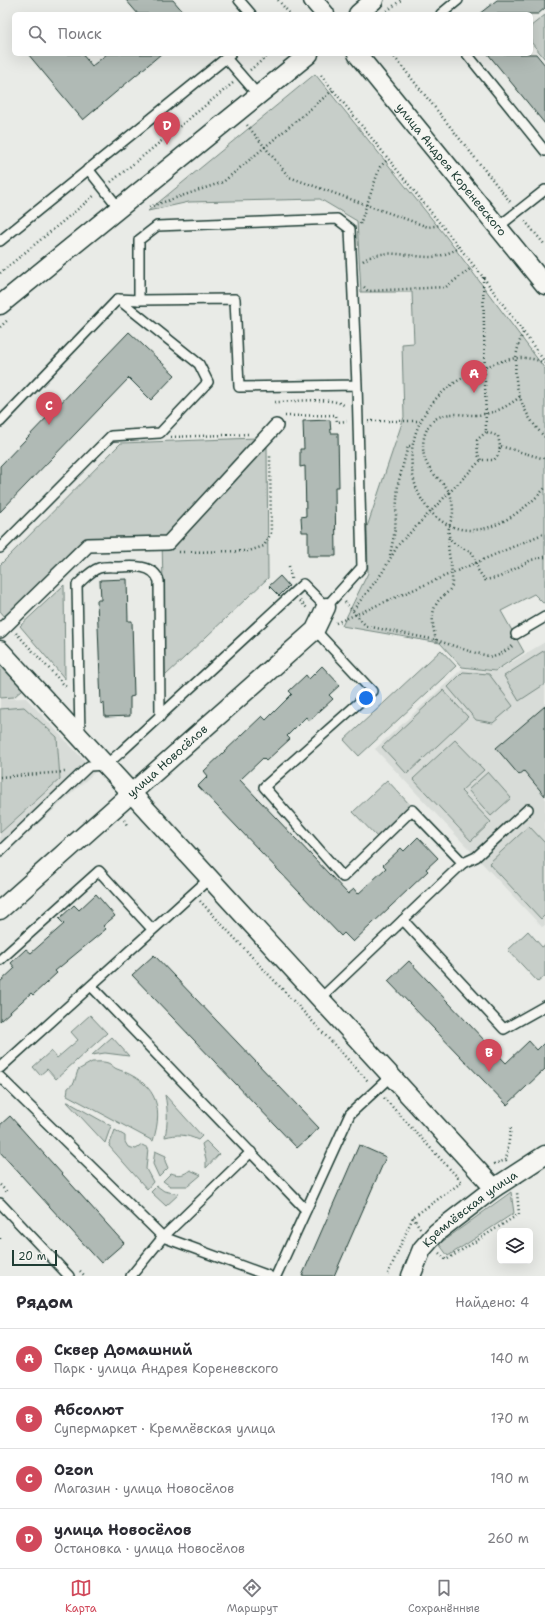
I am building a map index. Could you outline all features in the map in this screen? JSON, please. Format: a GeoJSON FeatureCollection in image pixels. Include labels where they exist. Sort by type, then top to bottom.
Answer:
{"type":"FeatureCollection","features":[{"type":"Feature","properties":{"kind":"street"},"geometry":{"type":"LineString","coordinates":[[313,0],[323,12]]}},
{"type":"Feature","properties":{"kind":"street"},"geometry":{"type":"LineString","coordinates":[[360,12],[374,0]]}},
{"type":"Feature","properties":{"kind":"street"},"geometry":{"type":"LineString","coordinates":[[0,305],[307,56]]}},
{"type":"Feature","properties":{"kind":"street","name":"улица Андрея Кореневского"},"geometry":{"type":"LineString","coordinates":[[359,56],[545,285]]}},
{"type":"Feature","properties":{"kind":"street"},"geometry":{"type":"LineString","coordinates":[[0,631],[88,545],[168,543],[279,421]]}},
{"type":"Feature","properties":{"kind":"street","name":"улица Новосёлов"},"geometry":{"type":"LineString","coordinates":[[0,910],[131,793],[325,613]]}},
{"type":"Feature","properties":{"kind":"street"},"geometry":{"type":"LineString","coordinates":[[0,650],[494,1188]]}},
{"type":"Feature","properties":{"kind":"street","name":"Кремлёвская улица"},"geometry":{"type":"LineString","coordinates":[[411,1276],[422,1250],[428,1241],[494,1188],[545,1155]]}},
{"type":"Feature","properties":{"kind":"lane"},"geometry":{"type":"LineString","coordinates":[[239,0],[249,12]]}},
{"type":"Feature","properties":{"kind":"lane"},"geometry":{"type":"LineString","coordinates":[[443,12],[458,0]]}},
{"type":"Feature","properties":{"kind":"lane"},"geometry":{"type":"LineString","coordinates":[[0,241],[228,56],[258,95]]}},
{"type":"Feature","properties":{"kind":"lane"},"geometry":{"type":"LineString","coordinates":[[469,56],[545,151]]}},
{"type":"Feature","properties":{"kind":"lane"},"geometry":{"type":"LineString","coordinates":[[88,169],[119,208]]}},
{"type":"Feature","properties":{"kind":"lane"},"geometry":{"type":"LineString","coordinates":[[498,227],[545,190]]}},
{"type":"Feature","properties":{"kind":"lane"},"geometry":{"type":"LineString","coordinates":[[139,300],[140,240],[157,226],[337,219],[350,229],[357,386],[362,567],[325,613]]}},
{"type":"Feature","properties":{"kind":"lane"},"geometry":{"type":"LineString","coordinates":[[0,548],[111,436],[160,433],[208,382],[199,364],[118,299]]}},
{"type":"Feature","properties":{"kind":"lane"},"geometry":{"type":"LineString","coordinates":[[0,422],[118,299],[235,299],[239,387],[357,386]]}},
{"type":"Feature","properties":{"kind":"lane"},"geometry":{"type":"LineString","coordinates":[[80,737],[77,585],[90,573],[100,568],[138,566],[149,569],[157,575],[159,581],[160,717]]}},
{"type":"Feature","properties":{"kind":"lane"},"geometry":{"type":"LineString","coordinates":[[0,851],[89,766],[106,765],[303,584],[325,613],[372,691],[264,787],[343,877],[412,810],[463,863]]}},
{"type":"Feature","properties":{"kind":"lane"},"geometry":{"type":"LineString","coordinates":[[516,634],[545,617]]}},
{"type":"Feature","properties":{"kind":"lane"},"geometry":{"type":"LineString","coordinates":[[320,999],[463,863],[476,857],[528,809]]}},
{"type":"Feature","properties":{"kind":"lane"},"geometry":{"type":"LineString","coordinates":[[0,960],[99,871],[152,929]]}},
{"type":"Feature","properties":{"kind":"lane"},"geometry":{"type":"LineString","coordinates":[[0,1068],[210,878]]}},
{"type":"Feature","properties":{"kind":"lane"},"geometry":{"type":"LineString","coordinates":[[403,920],[504,1029],[545,1006]]}},
{"type":"Feature","properties":{"kind":"lane"},"geometry":{"type":"LineString","coordinates":[[91,986],[306,1210]]}},
{"type":"Feature","properties":{"kind":"lane"},"geometry":{"type":"LineString","coordinates":[[276,1276],[350,1114],[391,1076]]}},
{"type":"Feature","properties":{"kind":"lane"},"geometry":{"type":"LineString","coordinates":[[0,1077],[163,1237],[269,1276]]}},
{"type":"Feature","properties":{"kind":"lane"},"geometry":{"type":"LineString","coordinates":[[130,1276],[163,1237],[250,1152]]}},
{"type":"Feature","properties":{"kind":"lane"},"geometry":{"type":"LineString","coordinates":[[0,1203],[69,1276]]}},
{"type":"Feature","properties":{"kind":"path"},"geometry":{"type":"LineString","coordinates":[[278,0],[288,12]]}},
{"type":"Feature","properties":{"kind":"path"},"geometry":{"type":"LineString","coordinates":[[386,12],[401,0]]}},
{"type":"Feature","properties":{"kind":"path"},"geometry":{"type":"LineString","coordinates":[[0,273],[267,56]]}},
{"type":"Feature","properties":{"kind":"path"},"geometry":{"type":"LineString","coordinates":[[394,56],[545,245]]}},
{"type":"Feature","properties":{"kind":"path"},"geometry":{"type":"LineString","coordinates":[[321,75],[483,277],[545,363]]}},
{"type":"Feature","properties":{"kind":"path"},"geometry":{"type":"LineString","coordinates":[[144,208],[223,182],[333,90]]}},
{"type":"Feature","properties":{"kind":"path"},"geometry":{"type":"LineString","coordinates":[[247,124],[289,177],[428,227],[441,225]]}},
{"type":"Feature","properties":{"kind":"path"},"geometry":{"type":"LineString","coordinates":[[359,226],[380,167],[388,159]]}},
{"type":"Feature","properties":{"kind":"path"},"geometry":{"type":"LineString","coordinates":[[360,255],[361,262],[369,257],[380,254],[430,257],[443,255],[460,248]]}},
{"type":"Feature","properties":{"kind":"path"},"geometry":{"type":"LineString","coordinates":[[362,285],[368,291],[446,288],[474,266]]}},
{"type":"Feature","properties":{"kind":"path"},"geometry":{"type":"LineString","coordinates":[[481,460],[478,455],[478,440],[486,432],[483,277]]}},
{"type":"Feature","properties":{"kind":"path"},"geometry":{"type":"LineString","coordinates":[[523,333],[517,346],[516,374],[520,397],[523,408],[533,425],[545,436]]}},
{"type":"Feature","properties":{"kind":"path"},"geometry":{"type":"LineString","coordinates":[[545,363],[532,358],[517,358],[499,361],[472,373],[440,394],[420,421],[412,446],[410,463],[415,486],[430,512],[449,525],[461,529],[478,530],[494,526],[510,518],[540,494],[545,488]]}},
{"type":"Feature","properties":{"kind":"path"},"geometry":{"type":"LineString","coordinates":[[436,640],[433,616],[437,602],[448,594],[452,583],[451,558],[447,545],[449,525],[453,512],[450,492],[434,476],[426,462],[423,444],[425,433],[433,422],[444,415],[473,416],[486,414],[498,410],[520,397]]}},
{"type":"Feature","properties":{"kind":"path"},"geometry":{"type":"LineString","coordinates":[[275,402],[331,401],[341,402],[347,407]]}},
{"type":"Feature","properties":{"kind":"path"},"geometry":{"type":"LineString","coordinates":[[279,421],[336,415],[337,422],[350,421],[348,414]]}},
{"type":"Feature","properties":{"kind":"path"},"geometry":{"type":"LineString","coordinates":[[358,421],[420,421]]}},
{"type":"Feature","properties":{"kind":"path"},"geometry":{"type":"LineString","coordinates":[[289,566],[293,594],[325,613],[353,610],[382,573],[389,558],[398,545],[481,460],[494,460],[499,454],[500,446],[498,436],[486,432]]}},
{"type":"Feature","properties":{"kind":"path"},"geometry":{"type":"LineString","coordinates":[[165,438],[258,434],[265,437]]}},
{"type":"Feature","properties":{"kind":"path"},"geometry":{"type":"LineString","coordinates":[[389,558],[395,530],[398,484],[408,446],[412,446]]}},
{"type":"Feature","properties":{"kind":"path"},"geometry":{"type":"LineString","coordinates":[[500,446],[545,459]]}},
{"type":"Feature","properties":{"kind":"path"},"geometry":{"type":"LineString","coordinates":[[325,613],[327,626],[545,533]]}},
{"type":"Feature","properties":{"kind":"path"},"geometry":{"type":"LineString","coordinates":[[449,535],[453,543],[473,553],[478,570],[485,580],[500,577],[531,560],[545,557]]}},
{"type":"Feature","properties":{"kind":"path"},"geometry":{"type":"LineString","coordinates":[[353,610],[366,626],[436,640],[472,652],[493,657],[505,652],[520,640],[516,634]]}},
{"type":"Feature","properties":{"kind":"path"},"geometry":{"type":"LineString","coordinates":[[193,893],[462,1182]]}},
{"type":"Feature","properties":{"kind":"path"},"geometry":{"type":"LineString","coordinates":[[387,1276],[413,1217],[462,1182],[476,1169],[506,1160],[511,1127]]}},
{"type":"Feature","properties":{"kind":"shaded area"},"geometry":{"type":"Polygon","coordinates":[[[545,15],[545,59],[533,44],[533,24],[545,15]]]}},
{"type":"Feature","properties":{"kind":"shaded area"},"geometry":{"type":"Polygon","coordinates":[[[315,74],[444,234],[545,369],[545,602],[543,603],[534,594],[501,611],[524,652],[495,671],[462,667],[440,643],[342,626],[368,573],[367,527],[404,417],[402,344],[414,343],[412,292],[361,292],[357,221],[320,199],[189,202],[148,211],[315,74]]]}},
{"type":"Feature","properties":{"kind":"shaded area"},"geometry":{"type":"Polygon","coordinates":[[[256,438],[267,447],[268,578],[165,676],[162,539],[86,542],[6,618],[0,611],[0,565],[121,443],[256,438]]]}},
{"type":"Feature","properties":{"kind":"shaded area"},"geometry":{"type":"Polygon","coordinates":[[[64,585],[65,679],[20,626],[64,585]]]}},
{"type":"Feature","properties":{"kind":"shaded area"},"geometry":{"type":"Polygon","coordinates":[[[545,642],[545,925],[542,927],[375,749],[462,669],[495,672],[545,642]]]}},
{"type":"Feature","properties":{"kind":"shaded area"},"geometry":{"type":"Polygon","coordinates":[[[441,650],[456,666],[359,756],[344,740],[441,650]]]}},
{"type":"Feature","properties":{"kind":"shaded area"},"geometry":{"type":"Polygon","coordinates":[[[545,650],[545,684],[519,701],[504,676],[545,650]]]}},
{"type":"Feature","properties":{"kind":"shaded area"},"geometry":{"type":"Polygon","coordinates":[[[0,663],[23,689],[14,697],[0,698],[0,663]]]}},
{"type":"Feature","properties":{"kind":"shaded area"},"geometry":{"type":"Polygon","coordinates":[[[463,672],[489,674],[513,706],[493,723],[476,720],[448,687],[463,672]]]}},
{"type":"Feature","properties":{"kind":"shaded area"},"geometry":{"type":"Polygon","coordinates":[[[443,690],[468,717],[407,774],[382,747],[443,690]]]}},
{"type":"Feature","properties":{"kind":"shaded area"},"geometry":{"type":"Polygon","coordinates":[[[26,698],[95,772],[0,859],[0,699],[26,698]]]}},
{"type":"Feature","properties":{"kind":"shaded area"},"geometry":{"type":"Polygon","coordinates":[[[24,707],[57,737],[60,779],[0,833],[0,709],[24,707]]]}},
{"type":"Feature","properties":{"kind":"shaded area"},"geometry":{"type":"Polygon","coordinates":[[[455,740],[484,770],[461,791],[491,822],[471,841],[413,779],[455,740]]]}},
{"type":"Feature","properties":{"kind":"shaded area"},"geometry":{"type":"Polygon","coordinates":[[[488,772],[511,798],[491,816],[468,790],[488,772]]]}},
{"type":"Feature","properties":{"kind":"shaded area"},"geometry":{"type":"Polygon","coordinates":[[[387,780],[411,806],[378,838],[353,812],[387,780]]]}},
{"type":"Feature","properties":{"kind":"shaded area"},"geometry":{"type":"Polygon","coordinates":[[[529,826],[545,843],[545,915],[541,919],[489,863],[529,826]]]}},
{"type":"Feature","properties":{"kind":"shaded area"},"geometry":{"type":"Polygon","coordinates":[[[528,931],[542,947],[545,945],[545,976],[538,982],[508,950],[528,931]]]}},
{"type":"Feature","properties":{"kind":"shaded area"},"geometry":{"type":"Polygon","coordinates":[[[90,1015],[107,1033],[56,1079],[47,1069],[40,1075],[33,1067],[51,1051],[57,1058],[78,1040],[71,1032],[90,1015]]]}},
{"type":"Feature","properties":{"kind":"shaded area"},"geometry":{"type":"Polygon","coordinates":[[[112,1037],[129,1056],[105,1053],[92,1055],[112,1037]]]}},
{"type":"Feature","properties":{"kind":"shaded area"},"geometry":{"type":"Polygon","coordinates":[[[92,1062],[108,1063],[116,1069],[130,1074],[148,1088],[157,1105],[158,1116],[153,1141],[67,1095],[68,1088],[74,1083],[78,1070],[92,1062]]]}},
{"type":"Feature","properties":{"kind":"shaded area"},"geometry":{"type":"Polygon","coordinates":[[[165,1095],[202,1136],[198,1140],[182,1135],[165,1137],[167,1126],[167,1106],[165,1095]]]}},
{"type":"Feature","properties":{"kind":"shaded area"},"geometry":{"type":"Polygon","coordinates":[[[67,1102],[111,1126],[105,1143],[67,1102]]]}},
{"type":"Feature","properties":{"kind":"shaded area"},"geometry":{"type":"Polygon","coordinates":[[[115,1130],[125,1136],[125,1142],[128,1147],[136,1149],[142,1145],[148,1148],[146,1169],[153,1182],[147,1189],[109,1146],[115,1130]]]}},
{"type":"Feature","properties":{"kind":"shaded area"},"geometry":{"type":"Polygon","coordinates":[[[206,1141],[219,1154],[206,1168],[206,1159],[202,1144],[206,1141]]]}},
{"type":"Feature","properties":{"kind":"shaded area"},"geometry":{"type":"Polygon","coordinates":[[[155,1151],[166,1156],[165,1161],[168,1168],[159,1177],[153,1164],[155,1151]]]}},
{"type":"Feature","properties":{"kind":"shaded area"},"geometry":{"type":"Polygon","coordinates":[[[190,1170],[201,1175],[188,1186],[170,1186],[163,1181],[171,1173],[181,1174],[190,1170]]]}},
{"type":"Feature","properties":{"kind":"shaded area"},"geometry":{"type":"Polygon","coordinates":[[[157,1186],[164,1191],[179,1194],[166,1206],[151,1192],[157,1186]]]}},
{"type":"Feature","properties":{"kind":"shaded area"},"geometry":{"type":"Polygon","coordinates":[[[511,1192],[514,1213],[448,1256],[439,1244],[511,1192]]]}},
{"type":"Feature","properties":{"kind":"building"},"geometry":{"type":"Polygon","coordinates":[[[126,0],[173,0],[183,12],[136,12],[126,0]]]}},
{"type":"Feature","properties":{"kind":"building"},"geometry":{"type":"Polygon","coordinates":[[[497,0],[545,0],[545,8],[538,14],[533,14],[533,12],[482,12],[497,0]]]}},
{"type":"Feature","properties":{"kind":"building"},"geometry":{"type":"Polygon","coordinates":[[[533,54],[536,54],[545,65],[545,124],[490,56],[533,56],[533,54]]]}},
{"type":"Feature","properties":{"kind":"building"},"geometry":{"type":"Polygon","coordinates":[[[30,56],[84,56],[92,66],[104,56],[159,56],[83,120],[30,56]]]}},
{"type":"Feature","properties":{"kind":"building"},"geometry":{"type":"Polygon","coordinates":[[[129,332],[175,375],[151,400],[129,378],[0,512],[0,466],[129,332]]]}},
{"type":"Feature","properties":{"kind":"building"},"geometry":{"type":"Polygon","coordinates":[[[330,420],[331,433],[338,433],[339,487],[335,487],[336,556],[308,556],[308,532],[302,532],[301,517],[306,516],[305,466],[300,467],[300,449],[304,449],[303,421],[330,420]]]}},
{"type":"Feature","properties":{"kind":"building"},"geometry":{"type":"Polygon","coordinates":[[[280,576],[289,586],[279,596],[269,586],[280,576]]]}},
{"type":"Feature","properties":{"kind":"building"},"geometry":{"type":"Polygon","coordinates":[[[127,579],[128,621],[132,621],[134,696],[130,697],[130,716],[105,717],[104,703],[101,704],[97,600],[101,600],[100,580],[127,579]]]}},
{"type":"Feature","properties":{"kind":"building"},"geometry":{"type":"Polygon","coordinates":[[[322,666],[340,685],[329,695],[333,699],[309,721],[306,717],[287,736],[290,739],[266,761],[263,758],[240,780],[348,894],[354,889],[358,894],[386,868],[383,865],[401,848],[404,851],[418,837],[438,858],[426,869],[428,871],[353,942],[344,933],[341,936],[198,786],[208,776],[204,771],[262,716],[266,720],[292,694],[289,691],[306,675],[309,679],[322,666]]]}},
{"type":"Feature","properties":{"kind":"building"},"geometry":{"type":"Polygon","coordinates":[[[545,706],[545,796],[524,771],[519,775],[496,748],[545,706]]]}},
{"type":"Feature","properties":{"kind":"building"},"geometry":{"type":"Polygon","coordinates":[[[96,894],[115,916],[103,926],[106,929],[55,971],[57,973],[33,995],[31,993],[0,1021],[0,982],[15,968],[11,963],[26,949],[31,953],[64,924],[59,919],[74,905],[79,910],[96,894]]]}},
{"type":"Feature","properties":{"kind":"building"},"geometry":{"type":"Polygon","coordinates":[[[154,955],[319,1128],[297,1148],[132,975],[154,955]]]}},
{"type":"Feature","properties":{"kind":"building"},"geometry":{"type":"Polygon","coordinates":[[[409,961],[506,1063],[529,1041],[537,1050],[545,1042],[545,1069],[507,1105],[388,981],[409,961]]]}},
{"type":"Feature","properties":{"kind":"building"},"geometry":{"type":"Polygon","coordinates":[[[10,1116],[124,1243],[101,1263],[0,1152],[0,1125],[10,1116]]]}},
{"type":"Feature","properties":{"kind":"building"},"geometry":{"type":"Polygon","coordinates":[[[359,1145],[386,1157],[334,1276],[302,1276],[359,1145]]]}},
{"type":"Feature","properties":{"kind":"place","name":"улица Новосёлов"},"geometry":{"type":"Point","coordinates":[167,145]}},
{"type":"Feature","properties":{"kind":"place","name":"Сквер Домашний"},"geometry":{"type":"Point","coordinates":[474,393]}},
{"type":"Feature","properties":{"kind":"place","name":"Ozon"},"geometry":{"type":"Point","coordinates":[49,425]}},
{"type":"Feature","properties":{"kind":"place","name":"Абсолют"},"geometry":{"type":"Point","coordinates":[489,1072]}}]}
